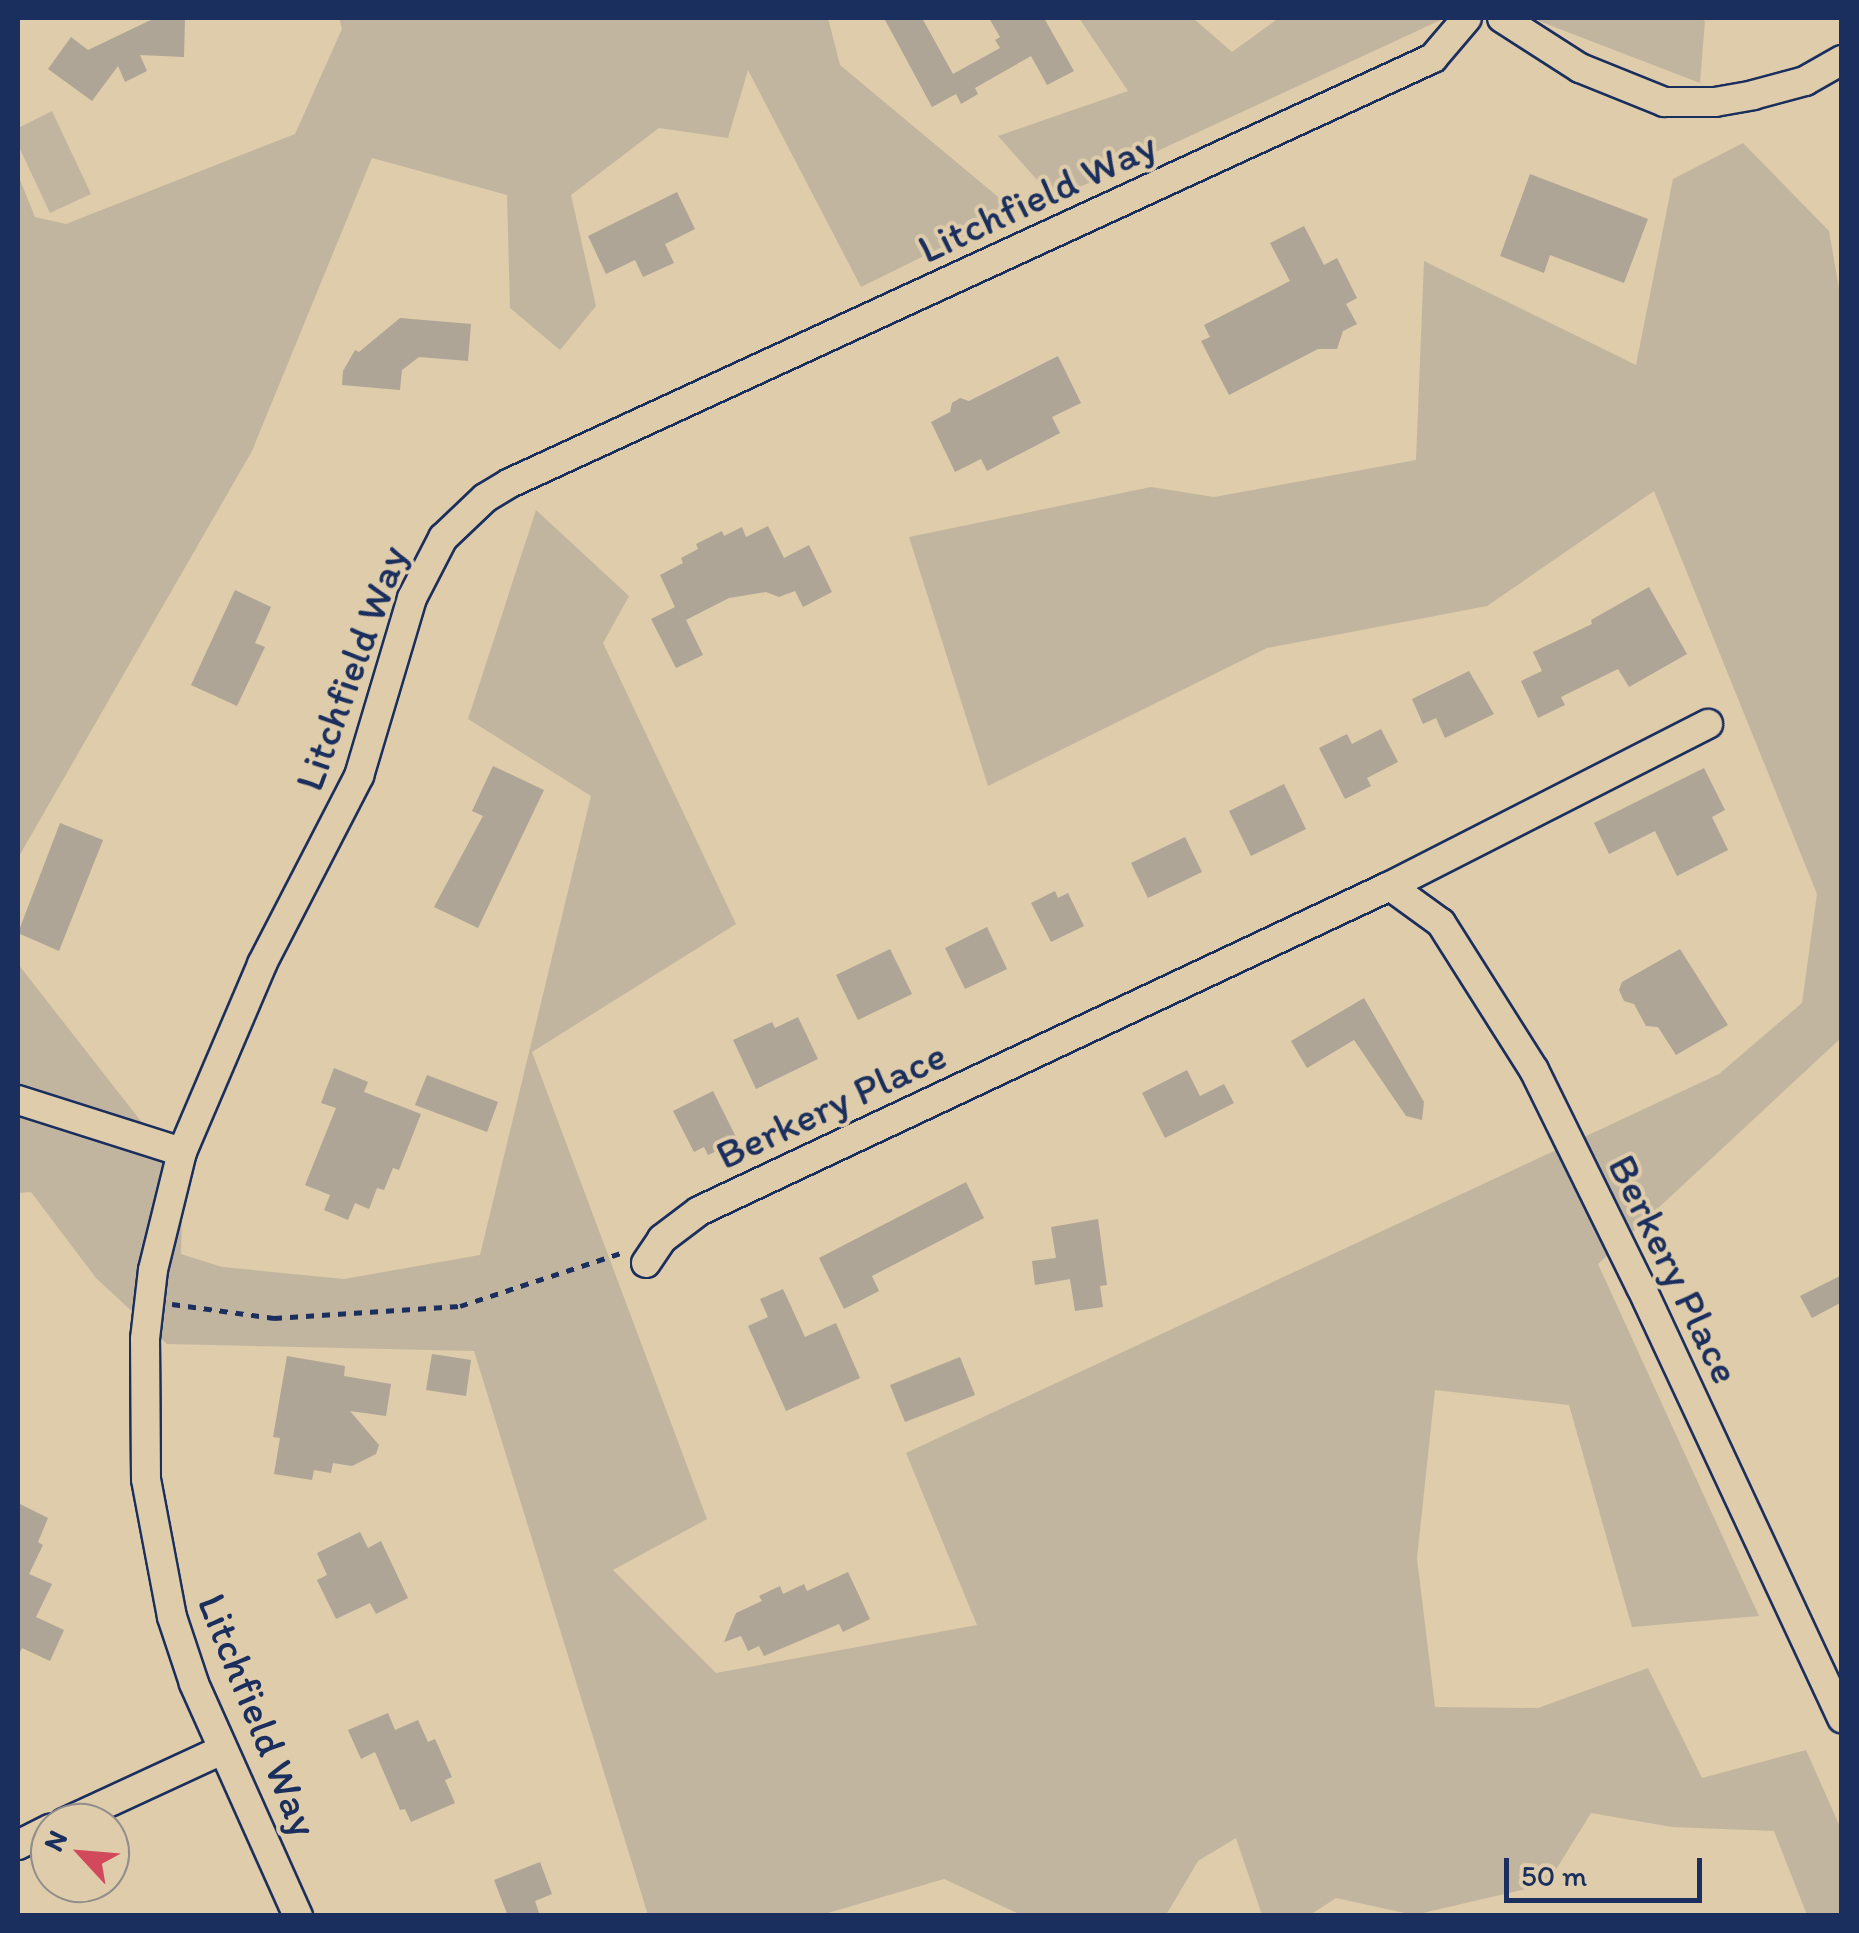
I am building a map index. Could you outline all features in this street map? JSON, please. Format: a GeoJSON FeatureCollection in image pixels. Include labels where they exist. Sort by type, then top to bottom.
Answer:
{"type":"FeatureCollection","features":[{"type":"Feature","properties":{"kind":"street","name":"Litchfield Way"},"geometry":{"type":"LineString","coordinates":[[298,1916],[194,1683],[156,1548],[143,1409],[150,1301],[182,1152],[262,964],[359,776],[412,598],[443,538],[485,498],[536,471],[1433,58],[1452,42],[1467,18]]}},
{"type":"Feature","properties":{"kind":"street"},"geometry":{"type":"LineString","coordinates":[[1502,18],[1580,68],[1664,102],[1716,102],[1752,94],[1806,81],[1842,60]]}},
{"type":"Feature","properties":{"kind":"street","name":"Berkery Place"},"geometry":{"type":"LineString","coordinates":[[654,1251],[699,1210],[1390,886],[1708,724]]}},
{"type":"Feature","properties":{"kind":"street","name":"Berkery Place"},"geometry":{"type":"LineString","coordinates":[[1390,886],[1442,923],[1534,1070],[1842,1718]]}},
{"type":"Feature","properties":{"kind":"street"},"geometry":{"type":"LineString","coordinates":[[18,1100],[182,1152]]}},
{"type":"Feature","properties":{"kind":"street"},"geometry":{"type":"LineString","coordinates":[[107,1803],[222,1750]]}},
{"type":"Feature","properties":{"kind":"path"},"geometry":{"type":"LineString","coordinates":[[150,1301],[274,1318],[460,1306],[654,1251]]}},
{"type":"Feature","properties":{"kind":"shaded area"},"geometry":{"type":"Polygon","coordinates":[[[339,18],[828,18],[840,65],[1015,211],[861,287],[748,70],[728,138],[659,128],[571,195],[596,306],[560,350],[510,308],[507,195],[372,158],[252,451],[18,858],[18,175],[35,217],[66,224],[295,134],[342,29],[339,18]]]}},
{"type":"Feature","properties":{"kind":"shaded area"},"geometry":{"type":"Polygon","coordinates":[[[1079,18],[1193,18],[1232,52],[1279,18],[1445,18],[1054,199],[998,136],[1128,91],[1079,18]]]}},
{"type":"Feature","properties":{"kind":"shaded area"},"geometry":{"type":"Polygon","coordinates":[[[1531,18],[1699,18],[1705,21],[1700,83],[1531,18]]]}},
{"type":"Feature","properties":{"kind":"shaded area"},"geometry":{"type":"Polygon","coordinates":[[[52,111],[91,194],[50,213],[18,145],[18,128],[52,111]]]}},
{"type":"Feature","properties":{"kind":"shaded area"},"geometry":{"type":"Polygon","coordinates":[[[1743,143],[1829,231],[1841,300],[1841,1038],[1598,1264],[1759,1616],[1632,1627],[1569,1405],[1435,1390],[1417,1558],[1435,1707],[1538,1708],[1648,1668],[1702,1778],[1806,1750],[1841,1829],[1841,1915],[1807,1915],[1774,1831],[1672,1827],[1591,1813],[1547,1884],[1414,1915],[1336,1898],[1310,1915],[1262,1915],[1236,1838],[1198,1861],[1166,1915],[1021,1915],[944,1879],[821,1915],[648,1915],[474,1351],[167,1344],[96,1278],[31,1192],[18,1193],[18,964],[183,1175],[181,1254],[222,1267],[344,1279],[480,1255],[591,796],[468,719],[536,510],[629,596],[603,643],[736,924],[532,1052],[707,1519],[613,1570],[716,1673],[977,1625],[906,1453],[1719,1074],[1802,1003],[1817,894],[1654,491],[1487,606],[1267,648],[988,786],[909,537],[1151,487],[1214,497],[1416,460],[1424,261],[1636,365],[1673,179],[1743,143]]]}},
{"type":"Feature","properties":{"kind":"building"},"geometry":{"type":"Polygon","coordinates":[[[155,18],[185,18],[184,57],[140,55],[147,71],[125,82],[118,66],[92,101],[48,69],[71,37],[88,50],[155,18]]]}},
{"type":"Feature","properties":{"kind":"building"},"geometry":{"type":"Polygon","coordinates":[[[884,18],[922,18],[953,74],[1000,48],[995,40],[1000,37],[989,18],[1044,18],[1074,71],[1047,85],[1031,56],[975,88],[978,94],[961,104],[956,94],[932,107],[884,18]]]}},
{"type":"Feature","properties":{"kind":"building"},"geometry":{"type":"Polygon","coordinates":[[[1530,174],[1648,219],[1624,283],[1550,255],[1544,273],[1500,256],[1530,174]]]}},
{"type":"Feature","properties":{"kind":"building"},"geometry":{"type":"Polygon","coordinates":[[[677,192],[695,229],[665,244],[674,263],[643,277],[635,260],[606,274],[588,236],[677,192]]]}},
{"type":"Feature","properties":{"kind":"building"},"geometry":{"type":"Polygon","coordinates":[[[1304,226],[1324,265],[1337,258],[1357,298],[1346,304],[1357,324],[1343,331],[1337,349],[1318,349],[1229,395],[1201,341],[1210,337],[1204,325],[1290,281],[1270,243],[1304,226]]]}},
{"type":"Feature","properties":{"kind":"building"},"geometry":{"type":"Polygon","coordinates":[[[400,318],[471,324],[468,361],[419,357],[402,370],[400,390],[342,385],[343,371],[355,350],[359,352],[400,318]]]}},
{"type":"Feature","properties":{"kind":"building"},"geometry":{"type":"Polygon","coordinates":[[[1058,356],[1081,403],[1052,417],[1060,433],[987,471],[981,459],[955,472],[931,422],[950,412],[952,403],[960,398],[969,401],[1058,356]]]}},
{"type":"Feature","properties":{"kind":"building"},"geometry":{"type":"Polygon","coordinates":[[[768,526],[784,558],[809,545],[832,592],[803,607],[795,591],[779,597],[766,592],[729,598],[686,620],[703,655],[676,668],[651,619],[675,607],[660,575],[683,563],[681,558],[698,549],[696,544],[722,531],[724,536],[742,527],[746,537],[768,526]]]}},
{"type":"Feature","properties":{"kind":"building"},"geometry":{"type":"Polygon","coordinates":[[[1649,587],[1687,654],[1629,687],[1618,669],[1561,697],[1565,705],[1538,718],[1521,681],[1542,671],[1533,652],[1592,624],[1591,620],[1649,587]]]}},
{"type":"Feature","properties":{"kind":"building"},"geometry":{"type":"Polygon","coordinates":[[[235,590],[271,607],[255,643],[265,647],[237,706],[191,685],[235,590]]]}},
{"type":"Feature","properties":{"kind":"building"},"geometry":{"type":"Polygon","coordinates":[[[1469,671],[1494,714],[1445,738],[1436,718],[1423,724],[1412,699],[1469,671]]]}},
{"type":"Feature","properties":{"kind":"building"},"geometry":{"type":"Polygon","coordinates":[[[1381,729],[1398,762],[1367,778],[1371,786],[1345,799],[1319,748],[1347,734],[1352,744],[1381,729]]]}},
{"type":"Feature","properties":{"kind":"building"},"geometry":{"type":"Polygon","coordinates":[[[493,766],[544,790],[478,928],[434,907],[483,816],[472,811],[493,766]]]}},
{"type":"Feature","properties":{"kind":"building"},"geometry":{"type":"Polygon","coordinates":[[[1704,768],[1725,810],[1712,817],[1728,850],[1677,876],[1655,831],[1609,854],[1594,823],[1704,768]]]}},
{"type":"Feature","properties":{"kind":"building"},"geometry":{"type":"Polygon","coordinates":[[[1284,784],[1306,829],[1251,856],[1229,811],[1284,784]]]}},
{"type":"Feature","properties":{"kind":"building"},"geometry":{"type":"Polygon","coordinates":[[[60,823],[103,840],[59,951],[18,933],[60,823]]]}},
{"type":"Feature","properties":{"kind":"building"},"geometry":{"type":"Polygon","coordinates":[[[1185,837],[1202,872],[1148,898],[1131,863],[1185,837]]]}},
{"type":"Feature","properties":{"kind":"building"},"geometry":{"type":"Polygon","coordinates":[[[1055,891],[1058,898],[1068,893],[1084,926],[1051,942],[1031,903],[1055,891]]]}},
{"type":"Feature","properties":{"kind":"building"},"geometry":{"type":"Polygon","coordinates":[[[987,927],[1007,969],[965,989],[945,948],[987,927]]]}},
{"type":"Feature","properties":{"kind":"building"},"geometry":{"type":"Polygon","coordinates":[[[890,949],[912,994],[858,1020],[836,975],[890,949]]]}},
{"type":"Feature","properties":{"kind":"building"},"geometry":{"type":"Polygon","coordinates":[[[1680,949],[1728,1025],[1676,1055],[1658,1027],[1646,1026],[1634,1004],[1624,1001],[1619,990],[1622,982],[1680,949]]]}},
{"type":"Feature","properties":{"kind":"building"},"geometry":{"type":"Polygon","coordinates":[[[1364,998],[1424,1102],[1422,1120],[1406,1116],[1354,1040],[1307,1068],[1291,1041],[1364,998]]]}},
{"type":"Feature","properties":{"kind":"building"},"geometry":{"type":"Polygon","coordinates":[[[798,1017],[818,1059],[756,1089],[733,1040],[772,1022],[775,1028],[798,1017]]]}},
{"type":"Feature","properties":{"kind":"building"},"geometry":{"type":"Polygon","coordinates":[[[334,1068],[368,1082],[364,1092],[421,1114],[399,1170],[393,1168],[384,1190],[377,1188],[369,1209],[355,1203],[348,1220],[324,1210],[330,1195],[305,1185],[336,1108],[321,1103],[334,1068]]]}},
{"type":"Feature","properties":{"kind":"building"},"geometry":{"type":"Polygon","coordinates":[[[1187,1070],[1200,1096],[1224,1084],[1234,1103],[1165,1138],[1142,1093],[1187,1070]]]}},
{"type":"Feature","properties":{"kind":"building"},"geometry":{"type":"Polygon","coordinates":[[[427,1075],[498,1102],[487,1132],[415,1105],[427,1075]]]}},
{"type":"Feature","properties":{"kind":"building"},"geometry":{"type":"Polygon","coordinates":[[[713,1091],[738,1141],[708,1155],[704,1147],[694,1152],[673,1111],[713,1091]]]}},
{"type":"Feature","properties":{"kind":"building"},"geometry":{"type":"Polygon","coordinates":[[[966,1182],[984,1218],[872,1276],[879,1291],[844,1309],[819,1258],[966,1182]]]}},
{"type":"Feature","properties":{"kind":"building"},"geometry":{"type":"Polygon","coordinates":[[[1098,1219],[1107,1285],[1100,1286],[1103,1307],[1075,1311],[1070,1279],[1035,1285],[1032,1261],[1056,1258],[1051,1227],[1098,1219]]]}},
{"type":"Feature","properties":{"kind":"building"},"geometry":{"type":"Polygon","coordinates":[[[1842,1275],[1842,1302],[1812,1318],[1800,1296],[1842,1275]]]}},
{"type":"Feature","properties":{"kind":"building"},"geometry":{"type":"Polygon","coordinates":[[[783,1289],[805,1337],[836,1323],[860,1378],[786,1411],[748,1326],[768,1317],[760,1299],[783,1289]]]}},
{"type":"Feature","properties":{"kind":"building"},"geometry":{"type":"Polygon","coordinates":[[[432,1354],[471,1360],[466,1396],[426,1390],[432,1354]]]}},
{"type":"Feature","properties":{"kind":"building"},"geometry":{"type":"Polygon","coordinates":[[[287,1356],[345,1366],[344,1376],[391,1384],[386,1416],[350,1411],[379,1445],[376,1454],[352,1466],[333,1463],[331,1473],[314,1470],[312,1480],[274,1474],[280,1438],[273,1437],[287,1356]]]}},
{"type":"Feature","properties":{"kind":"building"},"geometry":{"type":"Polygon","coordinates":[[[960,1357],[975,1395],[905,1422],[890,1385],[960,1357]]]}},
{"type":"Feature","properties":{"kind":"building"},"geometry":{"type":"Polygon","coordinates":[[[18,1503],[48,1518],[38,1542],[43,1545],[29,1574],[52,1584],[36,1617],[64,1630],[50,1661],[22,1648],[18,1656],[18,1503]]]}},
{"type":"Feature","properties":{"kind":"building"},"geometry":{"type":"Polygon","coordinates":[[[360,1532],[368,1548],[381,1541],[408,1598],[376,1614],[370,1603],[336,1619],[317,1580],[327,1575],[317,1553],[360,1532]]]}},
{"type":"Feature","properties":{"kind":"building"},"geometry":{"type":"Polygon","coordinates":[[[848,1572],[870,1619],[843,1632],[839,1624],[764,1656],[759,1646],[748,1651],[741,1636],[724,1642],[736,1613],[762,1601],[759,1596],[780,1586],[783,1594],[804,1584],[807,1591],[848,1572]]]}},
{"type":"Feature","properties":{"kind":"building"},"geometry":{"type":"Polygon","coordinates":[[[388,1713],[395,1730],[418,1720],[428,1742],[435,1739],[452,1777],[445,1780],[455,1803],[411,1822],[405,1809],[400,1810],[375,1752],[361,1759],[348,1730],[388,1713]]]}},
{"type":"Feature","properties":{"kind":"building"},"geometry":{"type":"Polygon","coordinates":[[[540,1862],[552,1894],[535,1901],[540,1916],[508,1916],[494,1880],[540,1862]]]}}]}
